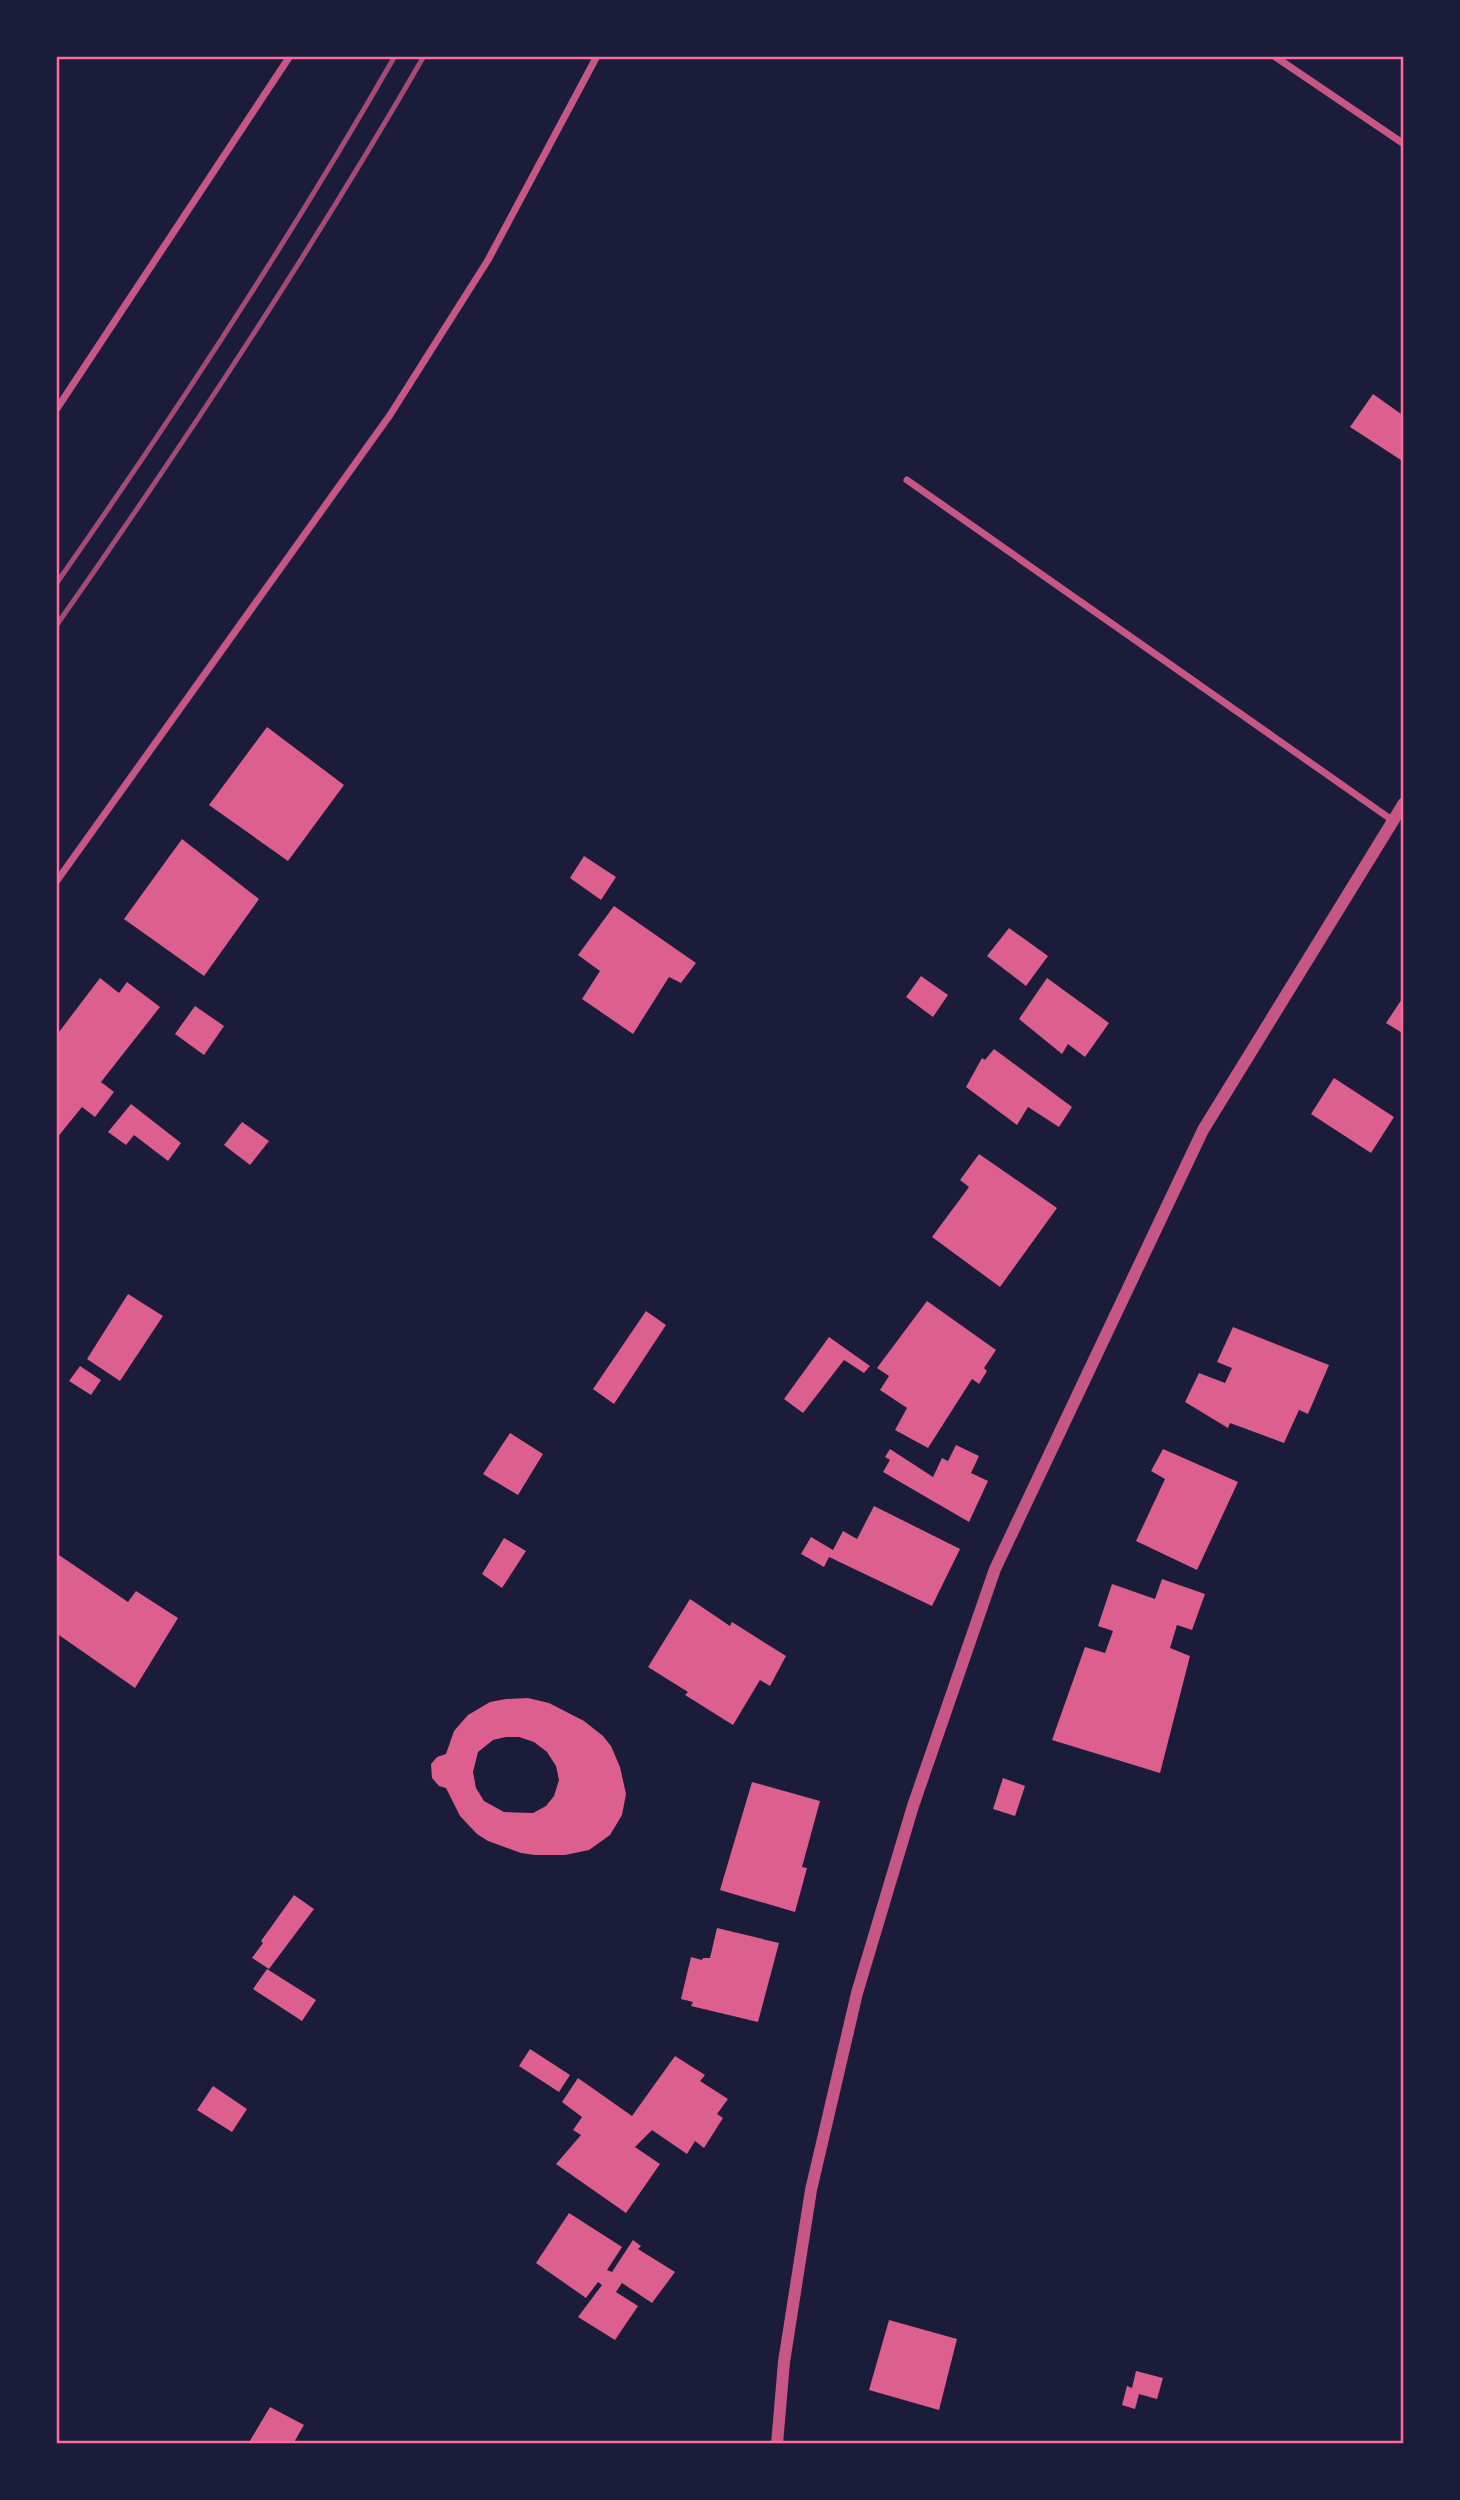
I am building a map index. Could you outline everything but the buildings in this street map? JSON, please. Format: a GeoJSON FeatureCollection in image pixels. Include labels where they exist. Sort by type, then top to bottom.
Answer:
{"type":"FeatureCollection","features":[{"type":"Feature","properties":{"kind":"street"},"geometry":{"type":"LineString","coordinates":[[56,410],[290,56]]}},
{"type":"Feature","properties":{"kind":"street"},"geometry":{"type":"LineString","coordinates":[[56,882],[390,415],[488,260],[597,56]]}},
{"type":"Feature","properties":{"kind":"street"},"geometry":{"type":"LineString","coordinates":[[1274,56],[1404,144]]}},
{"type":"Feature","properties":{"kind":"street"},"geometry":{"type":"LineString","coordinates":[[907,480],[1392,820]]}},
{"type":"Feature","properties":{"kind":"street"},"geometry":{"type":"LineString","coordinates":[[777,2444],[785,2362],[811,2190],[857,1993],[913,1806],[995,1569],[1203,1130],[1404,803]]}},
{"type":"Feature","properties":{"kind":"railway"},"geometry":{"type":"LineString","coordinates":[[56,584],[232,324],[395,56]]}},
{"type":"Feature","properties":{"kind":"railway"},"geometry":{"type":"LineString","coordinates":[[56,626],[246,345],[337,202],[424,56]]}}]}
